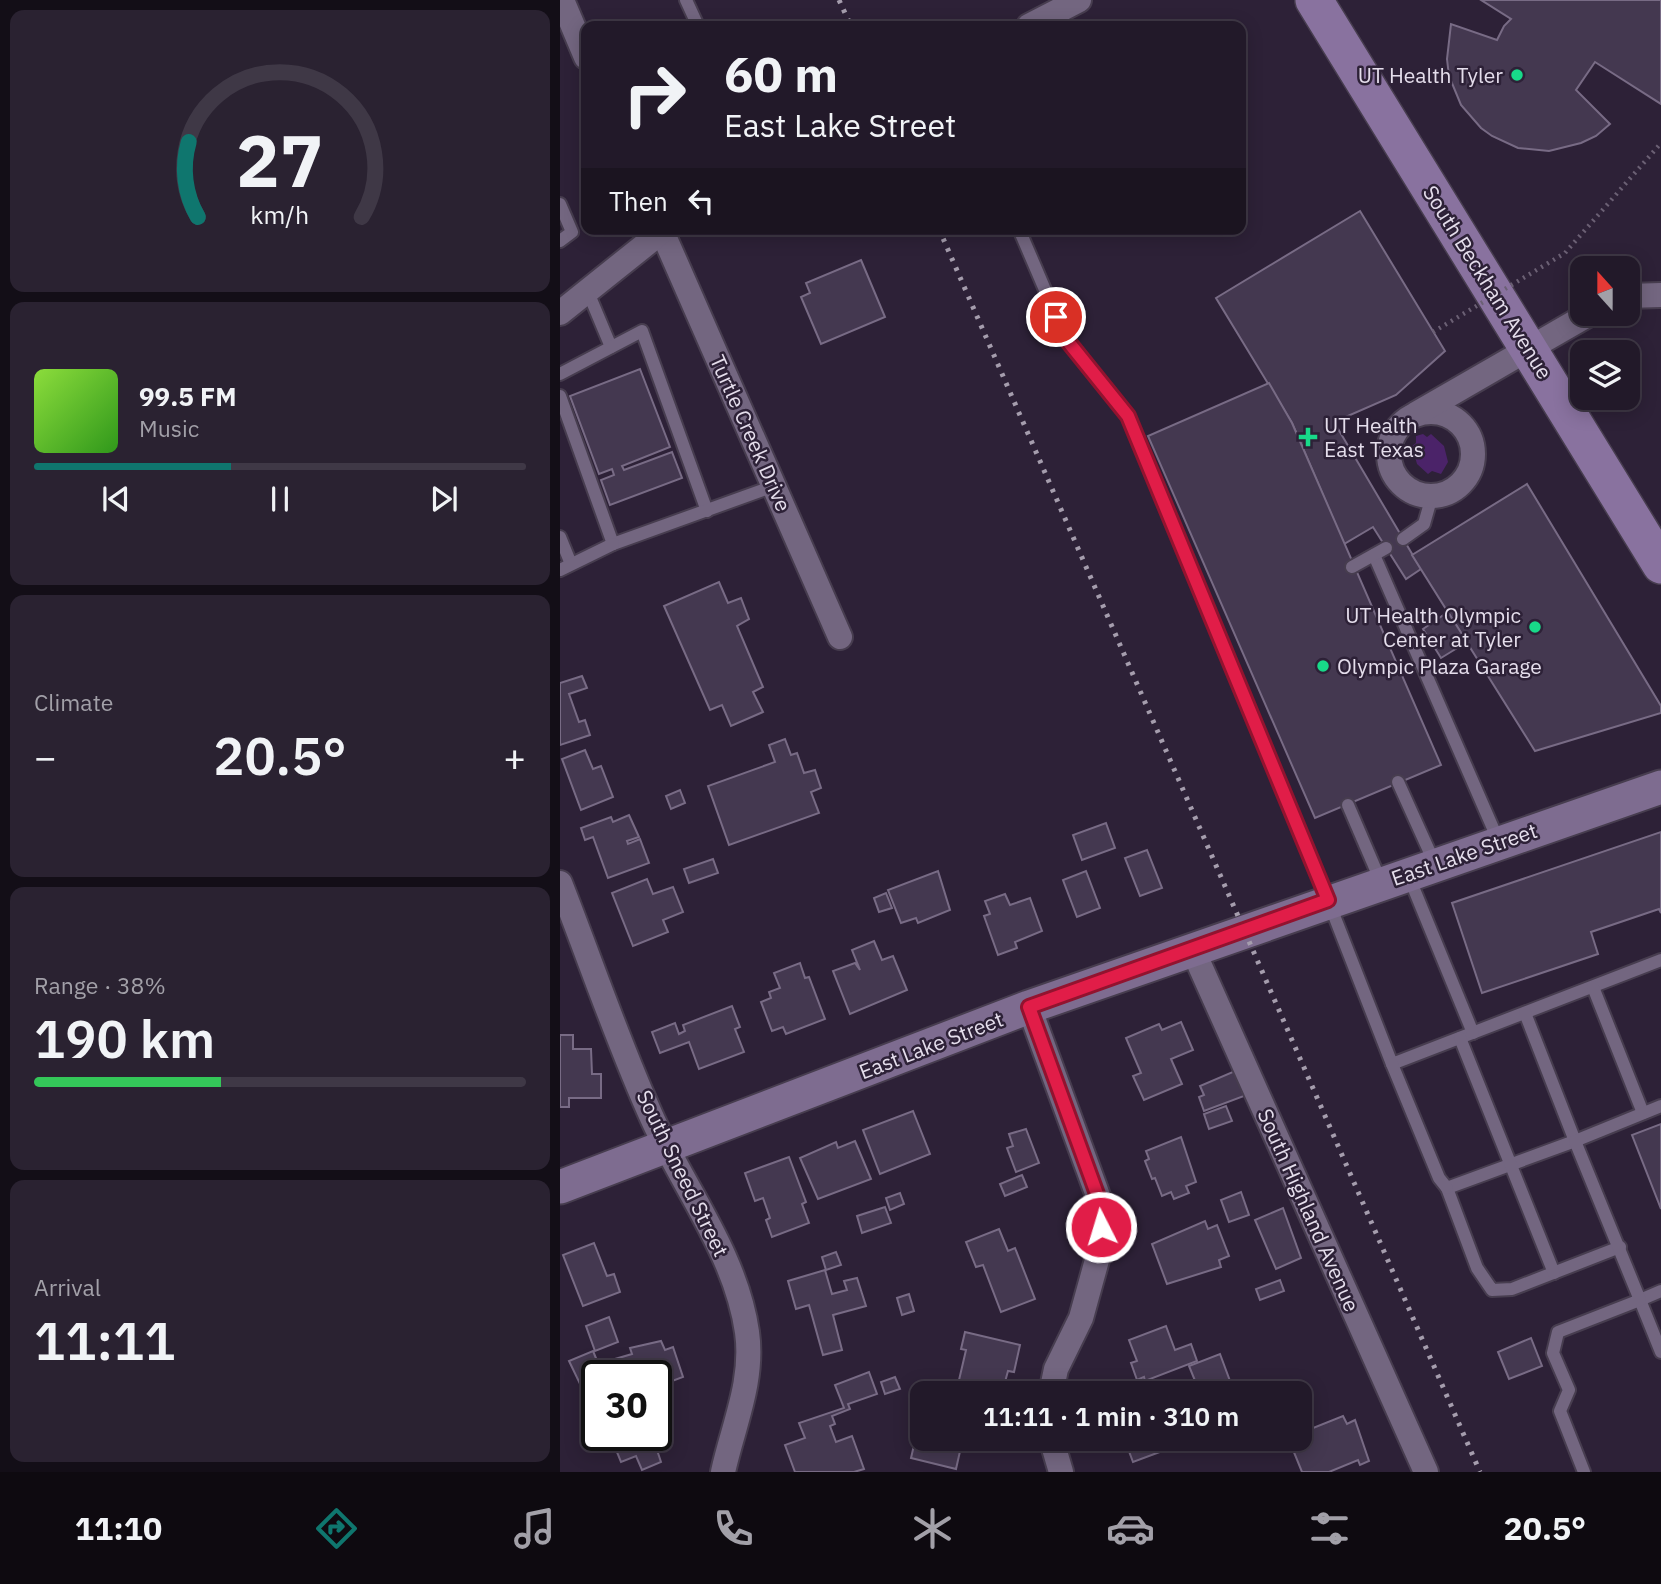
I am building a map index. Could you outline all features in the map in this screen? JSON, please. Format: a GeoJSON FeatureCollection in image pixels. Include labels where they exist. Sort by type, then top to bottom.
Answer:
{"type":"FeatureCollection","features":[{"type":"Feature","properties":{"kind":"main road","name":"South Beckham Avenue"},"geometry":{"type":"LineString","coordinates":[[1314,0],[1661,565]]}},
{"type":"Feature","properties":{"kind":"street"},"geometry":{"type":"LineString","coordinates":[[562,0],[581,45]]}},
{"type":"Feature","properties":{"kind":"street"},"geometry":{"type":"LineString","coordinates":[[1040,21],[1079,0]]}},
{"type":"Feature","properties":{"kind":"street"},"geometry":{"type":"LineString","coordinates":[[560,313],[657,235]]}},
{"type":"Feature","properties":{"kind":"street","name":"Turtle Creek Drive"},"geometry":{"type":"LineString","coordinates":[[665,235],[840,637]]}},
{"type":"Feature","properties":{"kind":"street"},"geometry":{"type":"LineString","coordinates":[[1409,418],[1437,412],[1451,417],[1469,437],[1473,450],[1467,475],[1449,492],[1432,496],[1412,492],[1402,485],[1390,464],[1392,438],[1409,418],[1570,325]]}},
{"type":"Feature","properties":{"kind":"street","name":"East Lake Street"},"geometry":{"type":"LineString","coordinates":[[560,1187],[1029,1007],[1328,900],[1661,787]]}},
{"type":"Feature","properties":{"kind":"street","name":"South Sneed Street"},"geometry":{"type":"LineString","coordinates":[[560,883],[666,1146],[727,1262],[748,1333],[748,1381],[723,1472]]}},
{"type":"Feature","properties":{"kind":"street","name":"South Highland Avenue"},"geometry":{"type":"LineString","coordinates":[[1192,948],[1426,1472]]}},
{"type":"Feature","properties":{"kind":"street"},"geometry":{"type":"LineString","coordinates":[[1029,1007],[1101,1205],[1097,1261],[1081,1318],[1056,1368],[1053,1381]]}},
{"type":"Feature","properties":{"kind":"street"},"geometry":{"type":"LineString","coordinates":[[1055,1451],[1061,1472]]}},
{"type":"Feature","properties":{"kind":"lane"},"geometry":{"type":"LineString","coordinates":[[686,0],[696,21]]}},
{"type":"Feature","properties":{"kind":"lane"},"geometry":{"type":"LineString","coordinates":[[560,204],[572,232],[560,241]]}},
{"type":"Feature","properties":{"kind":"lane"},"geometry":{"type":"LineString","coordinates":[[1022,235],[1066,339],[1128,416],[1328,900],[1439,1178],[1447,1188],[1477,1269],[1492,1290],[1513,1289],[1620,1247]]}},
{"type":"Feature","properties":{"kind":"lane"},"geometry":{"type":"LineString","coordinates":[[589,292],[611,347]]}},
{"type":"Feature","properties":{"kind":"lane"},"geometry":{"type":"LineString","coordinates":[[560,374],[642,331],[707,511]]}},
{"type":"Feature","properties":{"kind":"lane"},"geometry":{"type":"LineString","coordinates":[[560,396],[613,544]]}},
{"type":"Feature","properties":{"kind":"lane"},"geometry":{"type":"LineString","coordinates":[[560,537],[565,567],[613,544],[774,486]]}},
{"type":"Feature","properties":{"kind":"lane"},"geometry":{"type":"LineString","coordinates":[[1403,538],[1424,524],[1432,496]]}},
{"type":"Feature","properties":{"kind":"lane"},"geometry":{"type":"LineString","coordinates":[[1352,567],[1387,548]]}},
{"type":"Feature","properties":{"kind":"lane"},"geometry":{"type":"LineString","coordinates":[[1374,555],[1499,842]]}},
{"type":"Feature","properties":{"kind":"lane"},"geometry":{"type":"LineString","coordinates":[[1398,782],[1408,873],[1473,1033]]}},
{"type":"Feature","properties":{"kind":"lane"},"geometry":{"type":"LineString","coordinates":[[1348,805],[1408,873]]}},
{"type":"Feature","properties":{"kind":"lane"},"geometry":{"type":"LineString","coordinates":[[1392,1064],[1593,987],[1659,965]]}},
{"type":"Feature","properties":{"kind":"lane"},"geometry":{"type":"LineString","coordinates":[[1593,987],[1643,1114]]}},
{"type":"Feature","properties":{"kind":"lane"},"geometry":{"type":"LineString","coordinates":[[1525,1013],[1661,1352]]}},
{"type":"Feature","properties":{"kind":"lane"},"geometry":{"type":"LineString","coordinates":[[1460,1038],[1554,1273]]}},
{"type":"Feature","properties":{"kind":"lane"},"geometry":{"type":"LineString","coordinates":[[1447,1188],[1661,1106]]}},
{"type":"Feature","properties":{"kind":"lane"},"geometry":{"type":"LineString","coordinates":[[1584,1472],[1560,1411],[1569,1390],[1553,1353],[1558,1332],[1661,1291]]}},
{"type":"Feature","properties":{"kind":"path"},"geometry":{"type":"LineString","coordinates":[[1433,332],[1565,253],[1661,144]]}},
{"type":"Feature","properties":{"kind":"shaded area"},"geometry":{"type":"Polygon","coordinates":[[[1423,434],[1427,437],[1431,434],[1444,446],[1448,462],[1441,474],[1432,471],[1428,474],[1417,464],[1412,446],[1416,443],[1416,436],[1423,434]]]}},
{"type":"Feature","properties":{"kind":"building","name":"UT Health Tyler"},"geometry":{"type":"Polygon","coordinates":[[[1481,0],[1661,0],[1661,104],[1595,62],[1576,90],[1610,124],[1596,136],[1581,143],[1549,151],[1518,148],[1492,136],[1481,128],[1461,105],[1449,76],[1447,59],[1451,24],[1497,40],[1511,19],[1481,0]]]}},
{"type":"Feature","properties":{"kind":"building"},"geometry":{"type":"Polygon","coordinates":[[[1360,211],[1445,351],[1396,395],[1334,422],[1421,569],[1406,579],[1373,527],[1344,544],[1292,423],[1216,298],[1360,211]]]}},
{"type":"Feature","properties":{"kind":"building"},"geometry":{"type":"Polygon","coordinates":[[[861,260],[885,317],[821,344],[801,297],[810,293],[806,283],[861,260]]]}},
{"type":"Feature","properties":{"kind":"building"},"geometry":{"type":"Polygon","coordinates":[[[640,369],[670,447],[622,466],[624,470],[672,452],[682,478],[610,505],[601,480],[614,475],[612,469],[599,474],[570,396],[640,369]]]}},
{"type":"Feature","properties":{"kind":"building","name":"Olympic Plaza Garage"},"geometry":{"type":"Polygon","coordinates":[[[1269,383],[1292,423],[1441,765],[1315,818],[1148,436],[1269,383]]]}},
{"type":"Feature","properties":{"kind":"building","name":"UT Health Olympic Center at Tyler"},"geometry":{"type":"Polygon","coordinates":[[[1527,484],[1661,706],[1661,713],[1535,751],[1412,555],[1527,484]]]}},
{"type":"Feature","properties":{"kind":"building"},"geometry":{"type":"Polygon","coordinates":[[[719,582],[728,603],[741,598],[749,619],[737,626],[763,687],[753,692],[763,712],[731,726],[722,705],[710,710],[664,606],[719,582]]]}},
{"type":"Feature","properties":{"kind":"building"},"geometry":{"type":"Polygon","coordinates":[[[1448,612],[1467,642],[1441,658],[1423,629],[1448,612]]]}},
{"type":"Feature","properties":{"kind":"building"},"geometry":{"type":"Polygon","coordinates":[[[582,676],[587,688],[569,694],[579,722],[585,720],[590,735],[560,745],[560,683],[582,676]]]}},
{"type":"Feature","properties":{"kind":"building"},"geometry":{"type":"Polygon","coordinates":[[[785,739],[791,755],[797,753],[804,773],[815,770],[821,788],[811,792],[819,813],[729,845],[708,786],[775,762],[769,745],[785,739]]]}},
{"type":"Feature","properties":{"kind":"building"},"geometry":{"type":"Polygon","coordinates":[[[585,750],[593,769],[601,766],[613,797],[581,810],[562,759],[585,750]]]}},
{"type":"Feature","properties":{"kind":"building"},"geometry":{"type":"Polygon","coordinates":[[[680,790],[685,803],[671,809],[666,796],[680,790]]]}},
{"type":"Feature","properties":{"kind":"building"},"geometry":{"type":"Polygon","coordinates":[[[629,815],[639,837],[627,841],[628,844],[640,839],[649,863],[608,878],[593,837],[585,840],[581,828],[611,817],[613,822],[629,815]]]}},
{"type":"Feature","properties":{"kind":"building"},"geometry":{"type":"Polygon","coordinates":[[[1106,823],[1115,848],[1082,860],[1073,835],[1106,823]]]}},
{"type":"Feature","properties":{"kind":"building"},"geometry":{"type":"Polygon","coordinates":[[[1661,832],[1661,913],[1659,909],[1591,932],[1598,954],[1482,993],[1452,903],[1661,832]]]}},
{"type":"Feature","properties":{"kind":"building"},"geometry":{"type":"Polygon","coordinates":[[[1147,850],[1162,888],[1140,896],[1125,858],[1147,850]]]}},
{"type":"Feature","properties":{"kind":"building"},"geometry":{"type":"Polygon","coordinates":[[[713,859],[718,873],[689,883],[684,869],[713,859]]]}},
{"type":"Feature","properties":{"kind":"building"},"geometry":{"type":"Polygon","coordinates":[[[938,871],[950,910],[918,923],[916,918],[901,923],[888,890],[938,871]]]}},
{"type":"Feature","properties":{"kind":"building"},"geometry":{"type":"Polygon","coordinates":[[[1086,871],[1100,908],[1077,917],[1063,880],[1086,871]]]}},
{"type":"Feature","properties":{"kind":"building"},"geometry":{"type":"Polygon","coordinates":[[[647,879],[653,894],[673,887],[683,912],[663,920],[668,932],[633,946],[612,893],[647,879]]]}},
{"type":"Feature","properties":{"kind":"building"},"geometry":{"type":"Polygon","coordinates":[[[886,893],[892,908],[879,912],[874,898],[886,893]]]}},
{"type":"Feature","properties":{"kind":"building"},"geometry":{"type":"Polygon","coordinates":[[[1005,894],[1010,905],[1030,898],[1042,931],[1015,942],[1017,948],[998,955],[984,916],[990,914],[985,901],[1005,894]]]}},
{"type":"Feature","properties":{"kind":"building"},"geometry":{"type":"Polygon","coordinates":[[[874,941],[882,960],[893,956],[907,990],[850,1014],[833,971],[855,963],[860,970],[852,950],[874,941]]]}},
{"type":"Feature","properties":{"kind":"building"},"geometry":{"type":"Polygon","coordinates":[[[800,963],[805,978],[809,977],[825,1019],[786,1034],[783,1027],[772,1031],[761,1002],[771,998],[769,992],[780,988],[774,973],[800,963]]]}},
{"type":"Feature","properties":{"kind":"building"},"geometry":{"type":"Polygon","coordinates":[[[732,1006],[740,1027],[735,1029],[744,1052],[699,1069],[689,1042],[660,1053],[652,1032],[675,1023],[679,1034],[685,1031],[683,1025],[732,1006]]]}},
{"type":"Feature","properties":{"kind":"building"},"geometry":{"type":"Polygon","coordinates":[[[1181,1022],[1193,1050],[1171,1059],[1182,1084],[1144,1100],[1133,1076],[1141,1073],[1126,1038],[1159,1024],[1162,1030],[1181,1022]]]}},
{"type":"Feature","properties":{"kind":"building"},"geometry":{"type":"Polygon","coordinates":[[[560,1035],[573,1035],[573,1049],[591,1049],[592,1074],[601,1074],[601,1098],[569,1098],[569,1107],[560,1107],[560,1035]]]}},
{"type":"Feature","properties":{"kind":"building"},"geometry":{"type":"Polygon","coordinates":[[[1235,1071],[1244,1096],[1204,1111],[1199,1097],[1204,1095],[1200,1086],[1235,1071]]]}},
{"type":"Feature","properties":{"kind":"building"},"geometry":{"type":"Polygon","coordinates":[[[1226,1106],[1232,1121],[1209,1129],[1204,1114],[1226,1106]]]}},
{"type":"Feature","properties":{"kind":"building"},"geometry":{"type":"Polygon","coordinates":[[[913,1111],[930,1154],[880,1174],[863,1130],[913,1111]]]}},
{"type":"Feature","properties":{"kind":"building"},"geometry":{"type":"Polygon","coordinates":[[[1661,1124],[1661,1209],[1632,1135],[1661,1124]]]}},
{"type":"Feature","properties":{"kind":"building"},"geometry":{"type":"Polygon","coordinates":[[[1026,1129],[1039,1163],[1016,1172],[1007,1148],[1013,1146],[1009,1134],[1026,1129]]]}},
{"type":"Feature","properties":{"kind":"building"},"geometry":{"type":"Polygon","coordinates":[[[1181,1137],[1196,1182],[1186,1186],[1189,1193],[1174,1199],[1171,1192],[1162,1196],[1155,1178],[1152,1179],[1145,1161],[1149,1159],[1146,1151],[1181,1137]]]}},
{"type":"Feature","properties":{"kind":"building"},"geometry":{"type":"Polygon","coordinates":[[[855,1141],[871,1179],[818,1199],[800,1158],[836,1142],[838,1148],[855,1141]]]}},
{"type":"Feature","properties":{"kind":"building"},"geometry":{"type":"Polygon","coordinates":[[[789,1157],[806,1202],[802,1204],[809,1223],[772,1237],[766,1220],[770,1218],[763,1198],[755,1201],[745,1173],[789,1157]]]}},
{"type":"Feature","properties":{"kind":"building"},"geometry":{"type":"Polygon","coordinates":[[[1022,1175],[1027,1187],[1005,1196],[1000,1184],[1022,1175]]]}},
{"type":"Feature","properties":{"kind":"building"},"geometry":{"type":"Polygon","coordinates":[[[1241,1192],[1249,1215],[1229,1222],[1221,1200],[1241,1192]]]}},
{"type":"Feature","properties":{"kind":"building"},"geometry":{"type":"Polygon","coordinates":[[[900,1193],[904,1204],[890,1210],[886,1198],[900,1193]]]}},
{"type":"Feature","properties":{"kind":"building"},"geometry":{"type":"Polygon","coordinates":[[[885,1207],[891,1223],[862,1233],[857,1216],[885,1207]]]}},
{"type":"Feature","properties":{"kind":"building"},"geometry":{"type":"Polygon","coordinates":[[[1283,1208],[1301,1258],[1276,1269],[1255,1220],[1283,1208]]]}},
{"type":"Feature","properties":{"kind":"building"},"geometry":{"type":"Polygon","coordinates":[[[1205,1221],[1208,1229],[1217,1225],[1229,1256],[1219,1260],[1221,1267],[1167,1284],[1152,1244],[1205,1221]]]}},
{"type":"Feature","properties":{"kind":"building"},"geometry":{"type":"Polygon","coordinates":[[[999,1229],[1008,1251],[1015,1248],[1035,1299],[1001,1312],[983,1265],[976,1267],[966,1242],[999,1229]]]}},
{"type":"Feature","properties":{"kind":"building"},"geometry":{"type":"Polygon","coordinates":[[[594,1243],[607,1276],[614,1274],[620,1292],[583,1306],[563,1255],[594,1243]]]}},
{"type":"Feature","properties":{"kind":"building"},"geometry":{"type":"Polygon","coordinates":[[[836,1252],[841,1265],[826,1270],[822,1257],[836,1252]]]}},
{"type":"Feature","properties":{"kind":"building"},"geometry":{"type":"Polygon","coordinates":[[[825,1270],[832,1294],[847,1290],[844,1281],[857,1278],[866,1306],[833,1315],[842,1350],[823,1355],[809,1305],[796,1309],[788,1281],[825,1270]]]}},
{"type":"Feature","properties":{"kind":"building"},"geometry":{"type":"Polygon","coordinates":[[[1280,1280],[1284,1291],[1260,1300],[1256,1289],[1280,1280]]]}},
{"type":"Feature","properties":{"kind":"building"},"geometry":{"type":"Polygon","coordinates":[[[909,1294],[914,1311],[902,1315],[897,1298],[909,1294]]]}},
{"type":"Feature","properties":{"kind":"building"},"geometry":{"type":"Polygon","coordinates":[[[609,1317],[618,1342],[595,1351],[586,1326],[609,1317]]]}},
{"type":"Feature","properties":{"kind":"building"},"geometry":{"type":"Polygon","coordinates":[[[1166,1326],[1175,1350],[1191,1344],[1197,1361],[1145,1381],[1144,1377],[1137,1380],[1131,1363],[1137,1361],[1129,1340],[1166,1326]]]}},
{"type":"Feature","properties":{"kind":"building"},"geometry":{"type":"Polygon","coordinates":[[[965,1332],[1020,1345],[1014,1372],[1008,1371],[1005,1381],[959,1381],[966,1350],[961,1349],[965,1332]]]}},
{"type":"Feature","properties":{"kind":"building"},"geometry":{"type":"Polygon","coordinates":[[[1531,1338],[1542,1366],[1509,1379],[1498,1352],[1531,1338]]]}},
{"type":"Feature","properties":{"kind":"building"},"geometry":{"type":"Polygon","coordinates":[[[661,1341],[665,1350],[673,1347],[683,1377],[672,1381],[672,1360],[615,1360],[632,1354],[630,1348],[661,1341]]]}},
{"type":"Feature","properties":{"kind":"building"},"geometry":{"type":"Polygon","coordinates":[[[593,1351],[597,1360],[581,1360],[581,1386],[569,1361],[593,1351]]]}},
{"type":"Feature","properties":{"kind":"building"},"geometry":{"type":"Polygon","coordinates":[[[1220,1354],[1230,1381],[1195,1381],[1189,1366],[1220,1354]]]}},
{"type":"Feature","properties":{"kind":"building"},"geometry":{"type":"Polygon","coordinates":[[[869,1372],[877,1394],[848,1404],[850,1409],[832,1416],[835,1424],[830,1426],[836,1442],[852,1436],[864,1469],[854,1472],[795,1472],[785,1445],[805,1438],[799,1423],[844,1408],[835,1385],[869,1372]]]}},
{"type":"Feature","properties":{"kind":"building"},"geometry":{"type":"Polygon","coordinates":[[[895,1377],[900,1389],[885,1394],[881,1382],[895,1377]]]}},
{"type":"Feature","properties":{"kind":"building"},"geometry":{"type":"Polygon","coordinates":[[[1343,1416],[1347,1424],[1355,1420],[1369,1461],[1360,1465],[1358,1460],[1329,1472],[1302,1472],[1293,1451],[1312,1451],[1312,1428],[1343,1416]]]}},
{"type":"Feature","properties":{"kind":"building"},"geometry":{"type":"Polygon","coordinates":[[[617,1451],[657,1451],[661,1462],[642,1470],[636,1456],[621,1462],[617,1451]]]}},
{"type":"Feature","properties":{"kind":"building"},"geometry":{"type":"Polygon","coordinates":[[[913,1451],[960,1451],[956,1469],[911,1458],[913,1451]]]}},
{"type":"Feature","properties":{"kind":"building"},"geometry":{"type":"Polygon","coordinates":[[[1129,1451],[1162,1451],[1133,1462],[1129,1451]]]}},
{"type":"Feature","properties":{"kind":"railway"},"geometry":{"type":"LineString","coordinates":[[839,0],[849,21]]}},
{"type":"Feature","properties":{"kind":"railway"},"geometry":{"type":"LineString","coordinates":[[942,235],[1480,1472]]}},
{"type":"Feature","properties":{"kind":"place","name":"UT Health Tyler"},"geometry":{"type":"Point","coordinates":[1517,75]}},
{"type":"Feature","properties":{"kind":"place","name":"UT Health East Texas"},"geometry":{"type":"Point","coordinates":[1308,437]}},
{"type":"Feature","properties":{"kind":"place","name":"UT Health Olympic Center at Tyler"},"geometry":{"type":"Point","coordinates":[1535,627]}},
{"type":"Feature","properties":{"kind":"place","name":"Olympic Plaza Garage"},"geometry":{"type":"Point","coordinates":[1323,666]}},
{"type":"Feature","properties":{"kind":"route"},"geometry":{"type":"LineString","coordinates":[[1056,317],[1066,339],[1128,416],[1209,618],[1328,900],[1029,1007],[1084,1153],[1101,1205],[1101,1227]]}}]}
